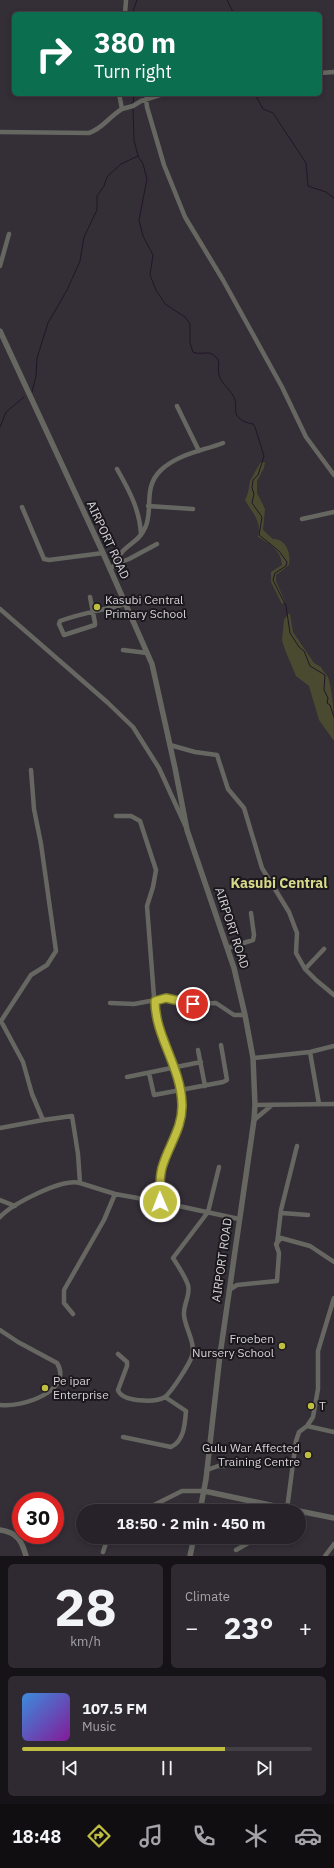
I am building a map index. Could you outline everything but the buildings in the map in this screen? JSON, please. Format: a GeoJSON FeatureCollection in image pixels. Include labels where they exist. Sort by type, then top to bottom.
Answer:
{"type":"FeatureCollection","features":[{"type":"Feature","properties":{"kind":"street"},"geometry":{"type":"LineString","coordinates":[[125,12],[126,0]]}},
{"type":"Feature","properties":{"kind":"street"},"geometry":{"type":"LineString","coordinates":[[322,73],[334,72]]}},
{"type":"Feature","properties":{"kind":"street"},"geometry":{"type":"LineString","coordinates":[[119,96],[122,109]]}},
{"type":"Feature","properties":{"kind":"street"},"geometry":{"type":"LineString","coordinates":[[0,132],[89,133],[101,127],[109,118],[122,109],[156,96]]}},
{"type":"Feature","properties":{"kind":"street"},"geometry":{"type":"LineString","coordinates":[[146,99],[164,164],[185,217],[223,280],[282,387],[306,438],[334,475]]}},
{"type":"Feature","properties":{"kind":"street"},"geometry":{"type":"LineString","coordinates":[[0,266],[10,234]]}},
{"type":"Feature","properties":{"kind":"street","name":"AIRPORT ROAD"},"geometry":{"type":"LineString","coordinates":[[0,331],[103,553],[147,653],[155,675],[187,830],[228,948],[245,1016],[253,1058],[255,1105],[254,1120],[229,1290],[207,1470],[201,1504]]}},
{"type":"Feature","properties":{"kind":"street"},"geometry":{"type":"LineString","coordinates":[[177,406],[199,451]]}},
{"type":"Feature","properties":{"kind":"street"},"geometry":{"type":"LineString","coordinates":[[110,570],[116,564],[122,552],[138,539],[146,526],[152,486],[160,472],[175,460],[223,443]]}},
{"type":"Feature","properties":{"kind":"street"},"geometry":{"type":"LineString","coordinates":[[117,469],[136,506],[141,523],[141,535]]}},
{"type":"Feature","properties":{"kind":"street"},"geometry":{"type":"LineString","coordinates":[[148,506],[193,509]]}},
{"type":"Feature","properties":{"kind":"street"},"geometry":{"type":"LineString","coordinates":[[22,507],[44,558],[49,560],[103,553]]}},
{"type":"Feature","properties":{"kind":"street"},"geometry":{"type":"LineString","coordinates":[[302,519],[334,512]]}},
{"type":"Feature","properties":{"kind":"street"},"geometry":{"type":"LineString","coordinates":[[116,564],[130,559],[157,544]]}},
{"type":"Feature","properties":{"kind":"street"},"geometry":{"type":"LineString","coordinates":[[90,597],[93,612],[94,625],[64,634],[59,624],[60,621],[93,612],[125,604]]}},
{"type":"Feature","properties":{"kind":"street"},"geometry":{"type":"LineString","coordinates":[[0,609],[107,702],[133,728],[159,768],[187,830]]}},
{"type":"Feature","properties":{"kind":"street"},"geometry":{"type":"LineString","coordinates":[[123,650],[147,653]]}},
{"type":"Feature","properties":{"kind":"street"},"geometry":{"type":"LineString","coordinates":[[170,745],[195,752],[216,755],[228,789],[244,808],[262,868],[289,912],[296,933],[296,954],[305,969],[334,995]]}},
{"type":"Feature","properties":{"kind":"street"},"geometry":{"type":"LineString","coordinates":[[31,770],[34,809],[42,844],[56,951],[47,965],[32,975],[1,1021],[23,1062],[32,1094],[43,1120]]}},
{"type":"Feature","properties":{"kind":"street"},"geometry":{"type":"LineString","coordinates":[[116,816],[130,816],[140,821],[156,870],[148,906],[155,1010],[160,1029],[176,1067],[181,1090],[182,1117],[161,1170],[160,1202]]}},
{"type":"Feature","properties":{"kind":"street"},"geometry":{"type":"LineString","coordinates":[[228,948],[253,940],[254,935],[251,913]]}},
{"type":"Feature","properties":{"kind":"street"},"geometry":{"type":"LineString","coordinates":[[305,969],[324,949]]}},
{"type":"Feature","properties":{"kind":"street"},"geometry":{"type":"LineString","coordinates":[[110,1003],[134,1004],[166,998],[193,1004],[216,1003],[234,1015],[245,1016]]}},
{"type":"Feature","properties":{"kind":"street"},"geometry":{"type":"LineString","coordinates":[[149,1073],[154,1095],[205,1086],[227,1080],[221,1045]]}},
{"type":"Feature","properties":{"kind":"street"},"geometry":{"type":"LineString","coordinates":[[253,1058],[310,1052],[334,1046]]}},
{"type":"Feature","properties":{"kind":"street"},"geometry":{"type":"LineString","coordinates":[[198,1050],[205,1086]]}},
{"type":"Feature","properties":{"kind":"street"},"geometry":{"type":"LineString","coordinates":[[310,1052],[313,1077],[320,1104]]}},
{"type":"Feature","properties":{"kind":"street"},"geometry":{"type":"LineString","coordinates":[[127,1077],[201,1062]]}},
{"type":"Feature","properties":{"kind":"street"},"geometry":{"type":"LineString","coordinates":[[255,1105],[334,1104]]}},
{"type":"Feature","properties":{"kind":"street"},"geometry":{"type":"LineString","coordinates":[[254,1120],[272,1105]]}},
{"type":"Feature","properties":{"kind":"street"},"geometry":{"type":"LineString","coordinates":[[0,1128],[72,1116],[80,1183]]}},
{"type":"Feature","properties":{"kind":"street"},"geometry":{"type":"LineString","coordinates":[[229,1290],[237,1285],[277,1281],[279,1253],[276,1244],[282,1206],[297,1146]]}},
{"type":"Feature","properties":{"kind":"street"},"geometry":{"type":"LineString","coordinates":[[118,1354],[127,1362],[127,1366],[118,1390],[119,1394],[132,1400],[157,1399],[164,1397],[190,1360],[193,1351],[184,1316],[188,1285],[173,1258],[208,1212],[219,1167]]}},
{"type":"Feature","properties":{"kind":"street"},"geometry":{"type":"LineString","coordinates":[[0,1217],[14,1206],[58,1184],[71,1181],[115,1194],[239,1219]]}},
{"type":"Feature","properties":{"kind":"street"},"geometry":{"type":"LineString","coordinates":[[73,1314],[64,1303],[64,1290],[104,1220],[115,1194]]}},
{"type":"Feature","properties":{"kind":"street"},"geometry":{"type":"LineString","coordinates":[[0,1200],[14,1206]]}},
{"type":"Feature","properties":{"kind":"street"},"geometry":{"type":"LineString","coordinates":[[282,1213],[308,1215]]}},
{"type":"Feature","properties":{"kind":"street"},"geometry":{"type":"LineString","coordinates":[[276,1244],[281,1238],[296,1241],[310,1246],[334,1262]]}},
{"type":"Feature","properties":{"kind":"street"},"geometry":{"type":"LineString","coordinates":[[288,1504],[297,1436],[307,1426],[313,1417],[318,1389],[318,1350],[334,1298]]}},
{"type":"Feature","properties":{"kind":"street"},"geometry":{"type":"LineString","coordinates":[[0,1330],[18,1342],[57,1363],[62,1375],[54,1387],[36,1399],[14,1405],[0,1404]]}},
{"type":"Feature","properties":{"kind":"street"},"geometry":{"type":"LineString","coordinates":[[123,1437],[171,1447],[177,1443],[182,1434],[186,1411],[164,1397]]}},
{"type":"Feature","properties":{"kind":"street"},"geometry":{"type":"LineString","coordinates":[[307,1426],[334,1432]]}},
{"type":"Feature","properties":{"kind":"street"},"geometry":{"type":"LineString","coordinates":[[207,1470],[218,1466],[226,1466]]}},
{"type":"Feature","properties":{"kind":"street"},"geometry":{"type":"LineString","coordinates":[[157,1504],[182,1492],[204,1491],[257,1504]]}},
{"type":"Feature","properties":{"kind":"street"},"geometry":{"type":"LineString","coordinates":[[306,1512],[334,1518]]}},
{"type":"Feature","properties":{"kind":"street"},"geometry":{"type":"LineString","coordinates":[[0,1530],[10,1531],[16,1535],[23,1545],[26,1556]]}},
{"type":"Feature","properties":{"kind":"street"},"geometry":{"type":"LineString","coordinates":[[103,1552],[106,1544]]}},
{"type":"Feature","properties":{"kind":"street"},"geometry":{"type":"LineString","coordinates":[[190,1556],[193,1544]]}},
{"type":"Feature","properties":{"kind":"street"},"geometry":{"type":"LineString","coordinates":[[236,1550],[247,1544]]}},
{"type":"Feature","properties":{"kind":"street"},"geometry":{"type":"LineString","coordinates":[[325,1556],[334,1544]]}},
{"type":"Feature","properties":{"kind":"green space"},"geometry":{"type":"Polygon","coordinates":[[[265,462],[264,468],[257,481],[257,493],[265,509],[263,530],[273,539],[285,544],[289,552],[289,565],[276,575],[276,581],[285,602],[282,604],[271,582],[271,572],[282,565],[280,555],[267,542],[258,537],[259,526],[245,500],[250,481],[260,463],[265,462]]]}},
{"type":"Feature","properties":{"kind":"green space"},"geometry":{"type":"Polygon","coordinates":[[[288,614],[290,614],[293,632],[314,663],[321,667],[328,678],[333,703],[334,741],[319,720],[309,686],[296,676],[285,650],[282,640],[284,620],[288,614]]]}},
{"type":"Feature","properties":{"kind":"waterway"},"geometry":{"type":"LineString","coordinates":[[133,12],[137,0]]}},
{"type":"Feature","properties":{"kind":"waterway"},"geometry":{"type":"LineString","coordinates":[[227,0],[233,12]]}},
{"type":"Feature","properties":{"kind":"waterway"},"geometry":{"type":"LineString","coordinates":[[133,105],[134,96]]}},
{"type":"Feature","properties":{"kind":"waterway"},"geometry":{"type":"LineString","coordinates":[[256,96],[263,109],[273,113],[306,163],[308,186],[326,192],[334,198]]}},
{"type":"Feature","properties":{"kind":"waterway"},"geometry":{"type":"LineString","coordinates":[[133,108],[134,140],[138,156],[143,164],[147,179],[139,220],[143,236],[153,255],[150,275],[156,290],[165,304],[185,317],[190,324],[190,343],[193,352],[211,353],[216,357],[218,361],[220,379],[232,393],[236,403],[237,416],[244,421],[253,424],[255,427],[264,456],[258,475],[253,480],[252,488],[254,494],[252,503],[262,517],[259,535],[279,551],[287,562],[286,566],[275,573],[273,580],[286,606],[290,633],[299,647],[304,651],[310,666],[325,675],[324,690],[328,698],[327,703],[330,705],[334,717]]}},
{"type":"Feature","properties":{"kind":"waterway"},"geometry":{"type":"LineString","coordinates":[[32,392],[36,376],[37,358],[48,323],[67,290],[80,261],[84,237],[97,210],[97,196],[104,186],[107,177],[121,164],[138,156]]}},
{"type":"Feature","properties":{"kind":"waterway"},"geometry":{"type":"LineString","coordinates":[[0,427],[6,412],[24,397]]}},
{"type":"Feature","properties":{"kind":"place","name":"Kasubi Central Primary School"},"geometry":{"type":"Point","coordinates":[97,607]}},
{"type":"Feature","properties":{"kind":"place","name":"Froeben Nursery School"},"geometry":{"type":"Point","coordinates":[282,1346]}},
{"type":"Feature","properties":{"kind":"place","name":"Pe ipar Enterprise"},"geometry":{"type":"Point","coordinates":[45,1388]}},
{"type":"Feature","properties":{"kind":"place","name":"T"},"geometry":{"type":"Point","coordinates":[311,1406]}},
{"type":"Feature","properties":{"kind":"place","name":"Gulu War Affected Training Centre"},"geometry":{"type":"Point","coordinates":[308,1455]}},
{"type":"Feature","properties":{"kind":"district","name":"Kasubi Central"},"geometry":{"type":"Point","coordinates":[279,883]}},
{"type":"Feature","properties":{"kind":"route"},"geometry":{"type":"LineString","coordinates":[[160,1202],[161,1170],[179,1128],[182,1117],[182,1104],[181,1090],[176,1067],[160,1029],[155,1010],[155,1001],[166,998],[193,1004]]}}]}
